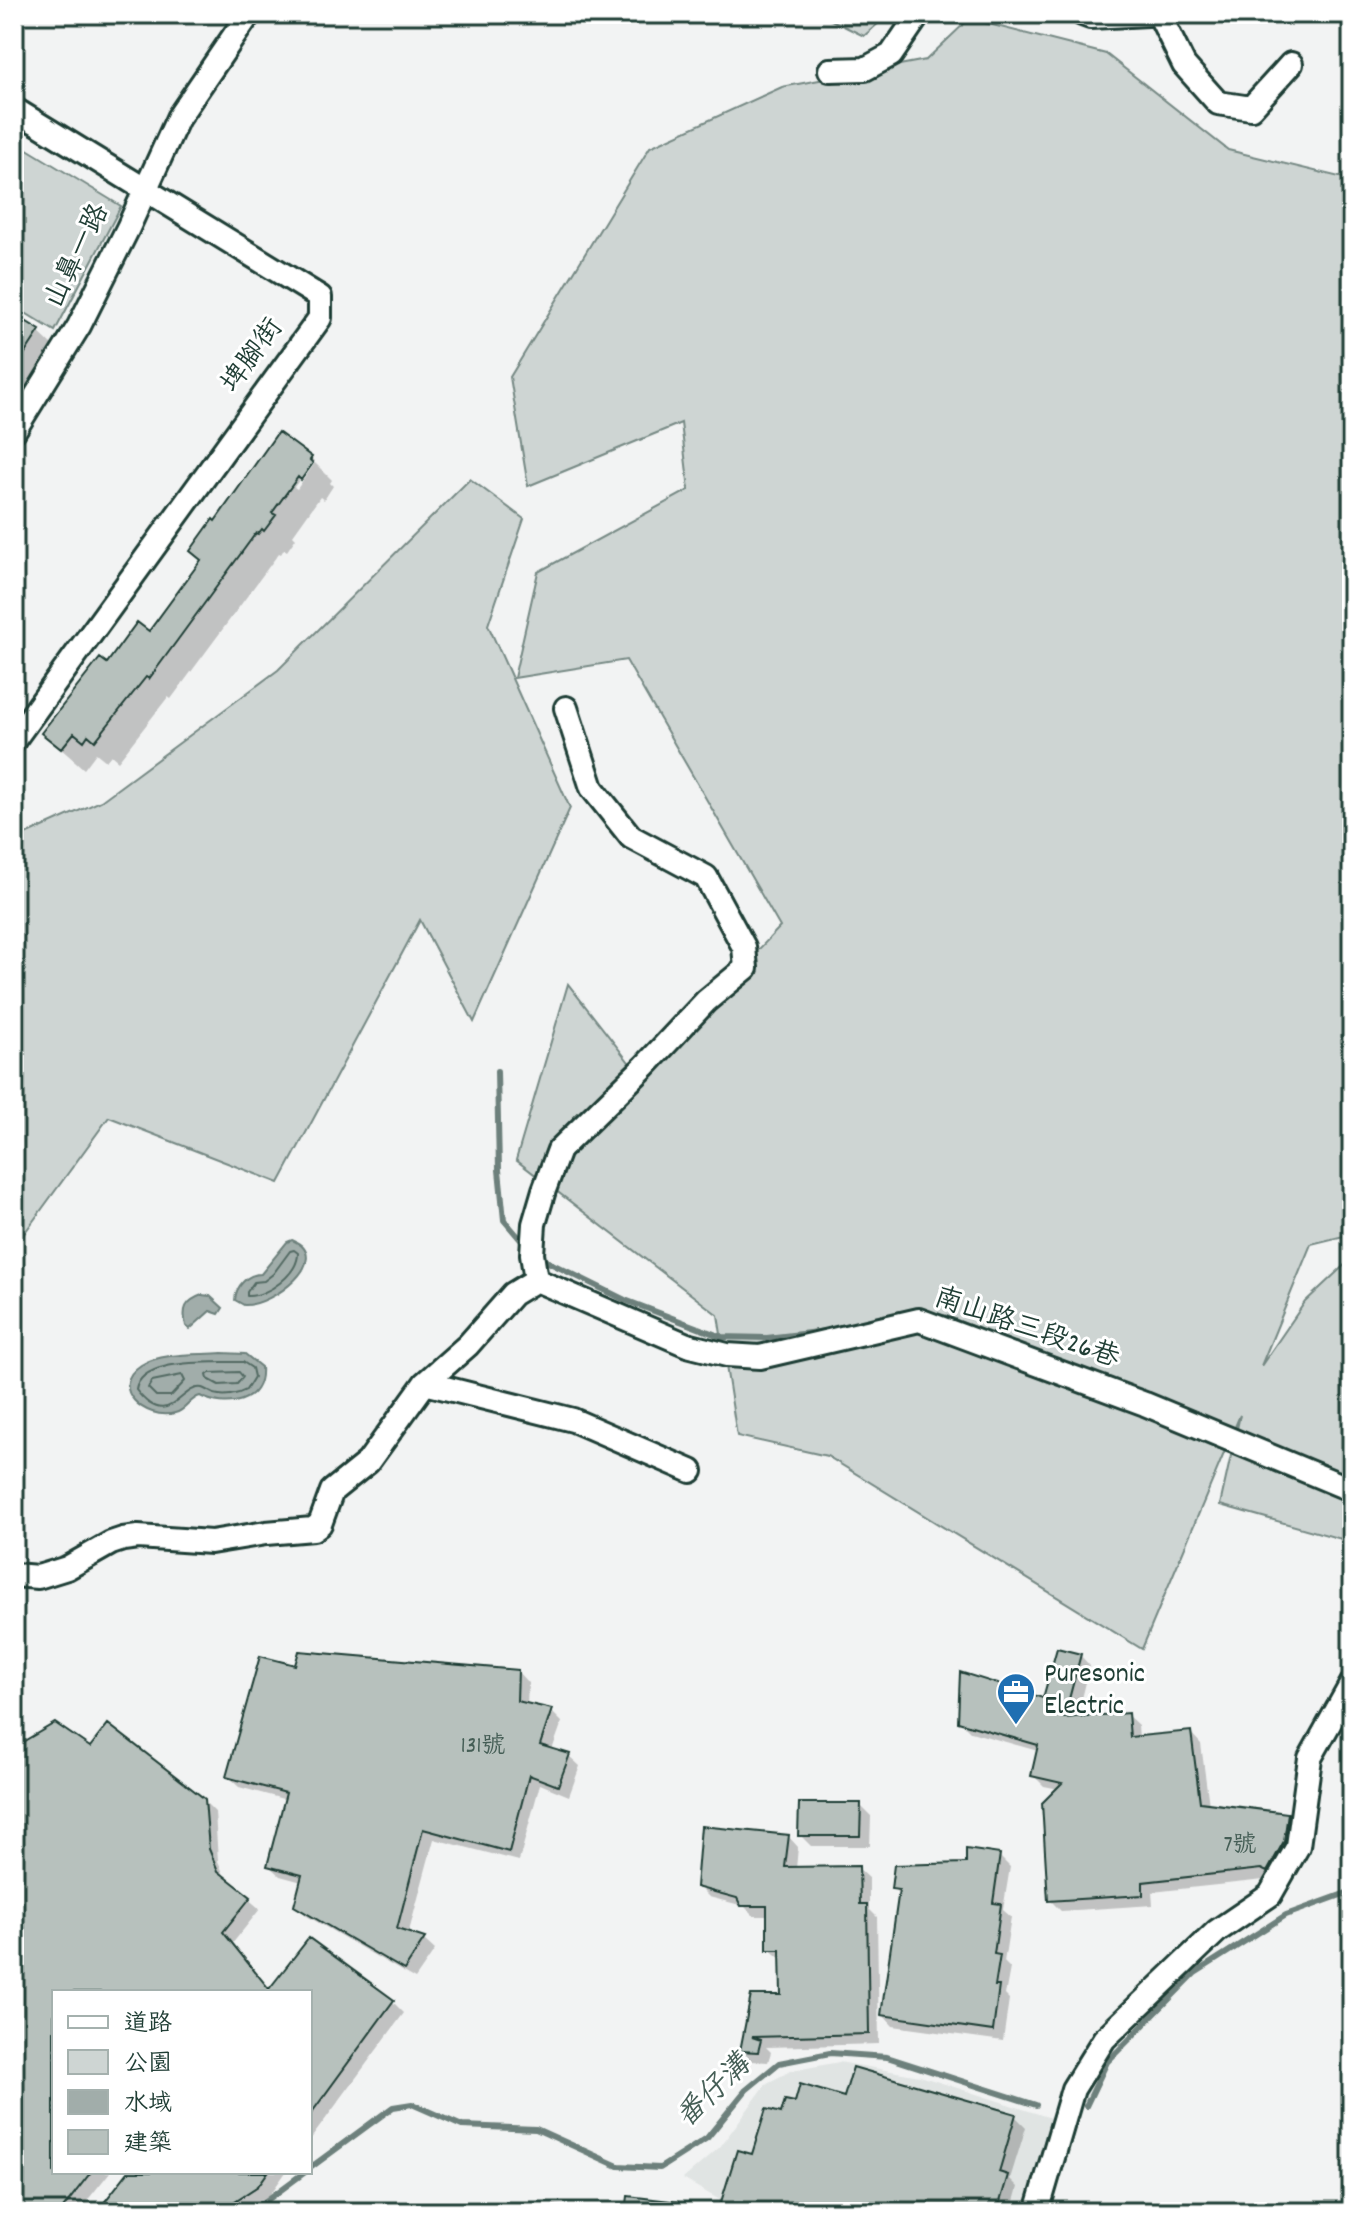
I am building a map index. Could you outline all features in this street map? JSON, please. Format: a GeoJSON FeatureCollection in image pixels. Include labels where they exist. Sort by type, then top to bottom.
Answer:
{"type":"FeatureCollection","features":[{"type":"Feature","properties":{"kind":"street","name":"山鼻一路"},"geometry":{"type":"LineString","coordinates":[[14,431],[79,326],[178,118],[249,14]]}},
{"type":"Feature","properties":{"kind":"street"},"geometry":{"type":"LineString","coordinates":[[830,70],[865,69],[891,55],[919,14]]}},
{"type":"Feature","properties":{"kind":"street"},"geometry":{"type":"LineString","coordinates":[[1082,14],[1090,17],[1148,14]]}},
{"type":"Feature","properties":{"kind":"street"},"geometry":{"type":"LineString","coordinates":[[1159,14],[1184,65],[1218,103],[1251,108],[1291,64]]}},
{"type":"Feature","properties":{"kind":"street","name":"埤腳街"},"geometry":{"type":"LineString","coordinates":[[14,109],[320,297],[320,318],[14,740]]}},
{"type":"Feature","properties":{"kind":"street"},"geometry":{"type":"LineString","coordinates":[[14,1575],[38,1577],[67,1568],[123,1539],[138,1537],[211,1542],[313,1529],[320,1524],[332,1491],[368,1462],[425,1383],[468,1345],[513,1294],[536,1280],[532,1254],[534,1224],[559,1150],[706,1001],[746,968],[744,947],[706,877],[631,837],[592,788],[566,708]]}},
{"type":"Feature","properties":{"kind":"street","name":"南山路三段26巷"},"geometry":{"type":"LineString","coordinates":[[536,1280],[687,1345],[707,1352],[746,1358],[919,1320],[1145,1404],[1352,1490]]}},
{"type":"Feature","properties":{"kind":"street"},"geometry":{"type":"LineString","coordinates":[[425,1383],[573,1420],[691,1471]]}},
{"type":"Feature","properties":{"kind":"street"},"geometry":{"type":"LineString","coordinates":[[1037,2212],[1073,2089],[1104,2039],[1217,1931],[1270,1895],[1298,1846],[1310,1758],[1352,1683]]}},
{"type":"Feature","properties":{"kind":"shaded area"},"geometry":{"type":"Polygon","coordinates":[[[839,2062],[920,2076],[1051,2118],[1028,2212],[741,2212],[683,2179],[720,2147],[767,2083],[791,2071],[839,2062]]]}},
{"type":"Feature","properties":{"kind":"green space"},"geometry":{"type":"Polygon","coordinates":[[[819,14],[889,14],[864,36],[819,14]]]}},
{"type":"Feature","properties":{"kind":"green space"},"geometry":{"type":"Polygon","coordinates":[[[969,19],[1106,54],[1228,150],[1352,180],[1352,1234],[1311,1244],[1261,1366],[1305,1302],[1352,1258],[1352,1542],[1220,1505],[1240,1415],[1142,1649],[827,1456],[737,1436],[718,1315],[516,1160],[568,984],[639,1075],[780,927],[626,660],[514,678],[538,572],[689,490],[681,423],[528,486],[510,377],[650,147],[782,87],[926,60],[969,19]]]}},
{"type":"Feature","properties":{"kind":"green space"},"geometry":{"type":"Polygon","coordinates":[[[14,141],[121,206],[55,331],[14,306],[14,141]]]}},
{"type":"Feature","properties":{"kind":"green space"},"geometry":{"type":"Polygon","coordinates":[[[470,479],[524,519],[488,625],[570,808],[474,1022],[420,920],[279,1183],[109,1117],[23,1235],[14,1239],[14,840],[101,801],[278,670],[470,479]]]}},
{"type":"Feature","properties":{"kind":"water"},"geometry":{"type":"Polygon","coordinates":[[[292,1240],[304,1248],[307,1258],[295,1280],[256,1304],[244,1305],[235,1300],[243,1282],[261,1274],[292,1240]]]}},
{"type":"Feature","properties":{"kind":"water"},"geometry":{"type":"Polygon","coordinates":[[[202,1295],[210,1296],[223,1308],[219,1314],[210,1311],[190,1329],[186,1326],[186,1306],[202,1295]]]}},
{"type":"Feature","properties":{"kind":"water"},"geometry":{"type":"Polygon","coordinates":[[[245,1354],[261,1367],[260,1379],[250,1396],[221,1402],[200,1396],[179,1412],[164,1414],[142,1407],[129,1392],[131,1374],[150,1361],[170,1356],[245,1354]]]}},
{"type":"Feature","properties":{"kind":"building"},"geometry":{"type":"Polygon","coordinates":[[[14,314],[40,330],[14,370],[14,314]]]}},
{"type":"Feature","properties":{"kind":"building"},"geometry":{"type":"Polygon","coordinates":[[[278,432],[312,457],[310,460],[313,463],[301,480],[298,477],[272,513],[276,515],[264,531],[262,529],[256,533],[149,679],[146,677],[95,741],[88,735],[84,741],[74,733],[61,749],[41,733],[100,658],[107,663],[137,622],[149,631],[201,560],[190,551],[278,432]]]}},
{"type":"Feature","properties":{"kind":"building"},"geometry":{"type":"Polygon","coordinates":[[[1057,1648],[1081,1654],[1064,1718],[1128,1713],[1130,1737],[1191,1731],[1200,1802],[1288,1813],[1284,1841],[1267,1872],[1261,1869],[1143,1882],[1143,1895],[1048,1901],[1042,1803],[1062,1783],[1031,1776],[1038,1745],[958,1722],[960,1672],[1043,1698],[1057,1648]]]}},
{"type":"Feature","properties":{"kind":"building"},"geometry":{"type":"Polygon","coordinates":[[[299,1651],[518,1670],[517,1701],[552,1709],[540,1745],[570,1754],[558,1786],[529,1775],[509,1852],[423,1829],[397,1929],[425,1938],[404,1970],[294,1906],[302,1875],[267,1866],[286,1793],[226,1777],[260,1656],[295,1665],[299,1651]]]}},
{"type":"Feature","properties":{"kind":"building"},"geometry":{"type":"Polygon","coordinates":[[[55,1723],[90,1747],[108,1724],[205,1799],[209,1849],[218,1871],[251,1897],[223,1932],[269,1989],[309,1938],[394,2000],[312,2112],[312,1990],[52,1990],[52,2174],[89,2174],[60,2212],[27,2212],[14,2201],[14,1747],[55,1723]]]}},
{"type":"Feature","properties":{"kind":"building"},"geometry":{"type":"Polygon","coordinates":[[[799,1803],[861,1803],[860,1836],[798,1836],[799,1803]]]}},
{"type":"Feature","properties":{"kind":"building"},"geometry":{"type":"Polygon","coordinates":[[[701,1826],[789,1835],[785,1867],[859,1866],[860,1904],[867,1904],[869,2034],[752,2037],[761,2040],[758,2052],[740,2051],[751,1995],[781,1995],[780,1950],[767,1950],[767,1906],[741,1906],[737,1898],[696,1887],[701,1826]]]}},
{"type":"Feature","properties":{"kind":"building"},"geometry":{"type":"Polygon","coordinates":[[[966,1849],[1000,1854],[993,1903],[1001,1904],[994,1954],[1000,1955],[993,2031],[881,2015],[899,1890],[891,1889],[894,1865],[966,1863],[966,1849]]]}},
{"type":"Feature","properties":{"kind":"building"},"geometry":{"type":"Polygon","coordinates":[[[853,2067],[1016,2114],[999,2172],[1008,2175],[997,2212],[820,2212],[796,2205],[794,2212],[769,2206],[768,2212],[718,2212],[737,2150],[752,2154],[766,2109],[781,2113],[785,2100],[795,2102],[800,2084],[844,2097],[853,2067]]]}},
{"type":"Feature","properties":{"kind":"building"},"geometry":{"type":"Polygon","coordinates":[[[126,2174],[267,2174],[258,2186],[218,2212],[112,2212],[103,2204],[126,2174]]]}},
{"type":"Feature","properties":{"kind":"building"},"geometry":{"type":"Polygon","coordinates":[[[628,2196],[678,2202],[677,2212],[626,2212],[628,2196]]]}},
{"type":"Feature","properties":{"kind":"waterway"},"geometry":{"type":"LineString","coordinates":[[497,1071],[499,1170],[504,1220],[527,1247]]}},
{"type":"Feature","properties":{"kind":"waterway"},"geometry":{"type":"LineString","coordinates":[[538,1257],[625,1300],[722,1337],[767,1338],[826,1331]]}},
{"type":"Feature","properties":{"kind":"waterway"},"geometry":{"type":"LineString","coordinates":[[935,1316],[974,1329]]}},
{"type":"Feature","properties":{"kind":"waterway","name":"番仔溝"},"geometry":{"type":"LineString","coordinates":[[1086,2106],[1107,2062],[1195,1973],[1286,1915],[1352,1891]]}},
{"type":"Feature","properties":{"kind":"waterway","name":"番仔溝"},"geometry":{"type":"LineString","coordinates":[[312,2167],[393,2107],[412,2104],[462,2126],[536,2129],[618,2166],[660,2168],[707,2138],[746,2090],[779,2063],[830,2053],[887,2057],[1036,2105]]}},
{"type":"Feature","properties":{"kind":"waterway","name":"番仔溝"},"geometry":{"type":"LineString","coordinates":[[251,2212],[302,2174]]}},
{"type":"Feature","properties":{"kind":"place","name":"Puresonic Electric"},"geometry":{"type":"Point","coordinates":[1016,1726]}}]}
